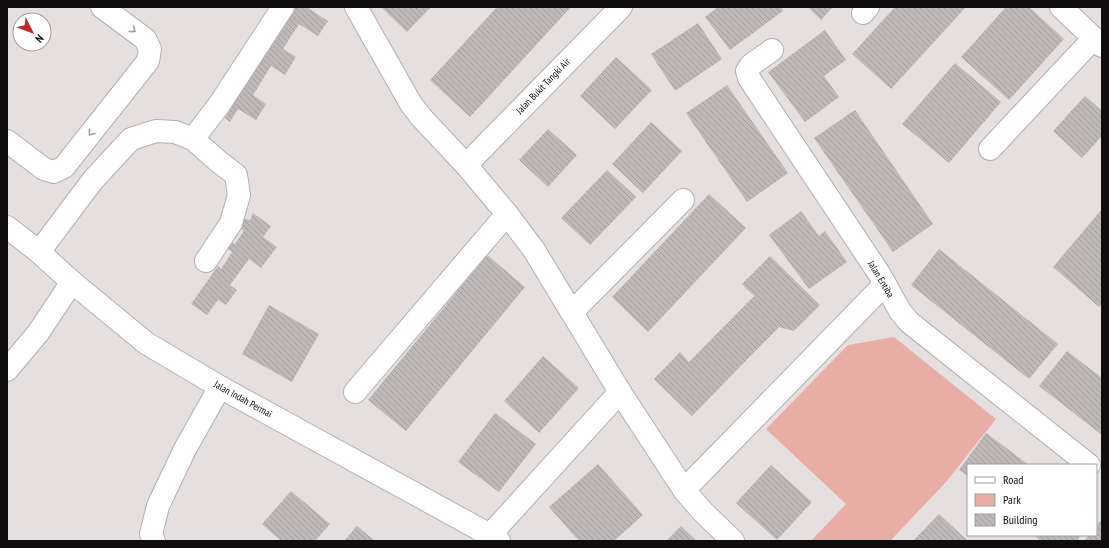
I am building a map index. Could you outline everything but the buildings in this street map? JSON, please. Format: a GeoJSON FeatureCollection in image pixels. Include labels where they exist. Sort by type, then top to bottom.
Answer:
{"type":"FeatureCollection","features":[{"type":"Feature","properties":{"kind":"street"},"geometry":{"type":"LineString","coordinates":[[7,141],[44,169],[54,172],[64,167],[148,61],[150,49],[145,39],[102,7]]}},
{"type":"Feature","properties":{"kind":"street"},"geometry":{"type":"LineString","coordinates":[[193,139],[218,106],[283,7]]}},
{"type":"Feature","properties":{"kind":"street"},"geometry":{"type":"LineString","coordinates":[[356,7],[411,104],[466,165],[507,214],[534,250],[620,392],[684,490],[702,511],[733,541]]}},
{"type":"Feature","properties":{"kind":"street","name":"Jalan Bukit Tangki Air"},"geometry":{"type":"LineString","coordinates":[[466,165],[621,7]]}},
{"type":"Feature","properties":{"kind":"street"},"geometry":{"type":"LineString","coordinates":[[990,149],[1098,42],[1060,7]]}},
{"type":"Feature","properties":{"kind":"street","name":"Jalan Entiba"},"geometry":{"type":"LineString","coordinates":[[772,50],[751,65],[747,71],[749,78],[880,275],[900,311],[910,322],[1088,464]]}},
{"type":"Feature","properties":{"kind":"street"},"geometry":{"type":"LineString","coordinates":[[39,252],[93,180],[131,140],[156,131],[175,132],[193,139],[236,175],[239,195],[231,223],[206,261]]}},
{"type":"Feature","properties":{"kind":"street"},"geometry":{"type":"LineString","coordinates":[[572,312],[683,200]]}},
{"type":"Feature","properties":{"kind":"street"},"geometry":{"type":"LineString","coordinates":[[355,392],[507,214]]}},
{"type":"Feature","properties":{"kind":"street","name":"Jalan Indah Permai"},"geometry":{"type":"LineString","coordinates":[[7,227],[39,252],[72,282],[146,343],[220,387],[495,538]]}},
{"type":"Feature","properties":{"kind":"street"},"geometry":{"type":"LineString","coordinates":[[7,370],[38,333],[72,282]]}},
{"type":"Feature","properties":{"kind":"street"},"geometry":{"type":"LineString","coordinates":[[684,490],[885,284]]}},
{"type":"Feature","properties":{"kind":"street"},"geometry":{"type":"LineString","coordinates":[[154,541],[152,534],[158,506],[185,449],[220,387]]}},
{"type":"Feature","properties":{"kind":"street"},"geometry":{"type":"LineString","coordinates":[[495,538],[620,392]]}},
{"type":"Feature","properties":{"kind":"green space"},"geometry":{"type":"Polygon","coordinates":[[[894,337],[996,419],[946,482],[890,541],[811,541],[846,504],[766,429],[848,345],[894,337]]]}}]}
